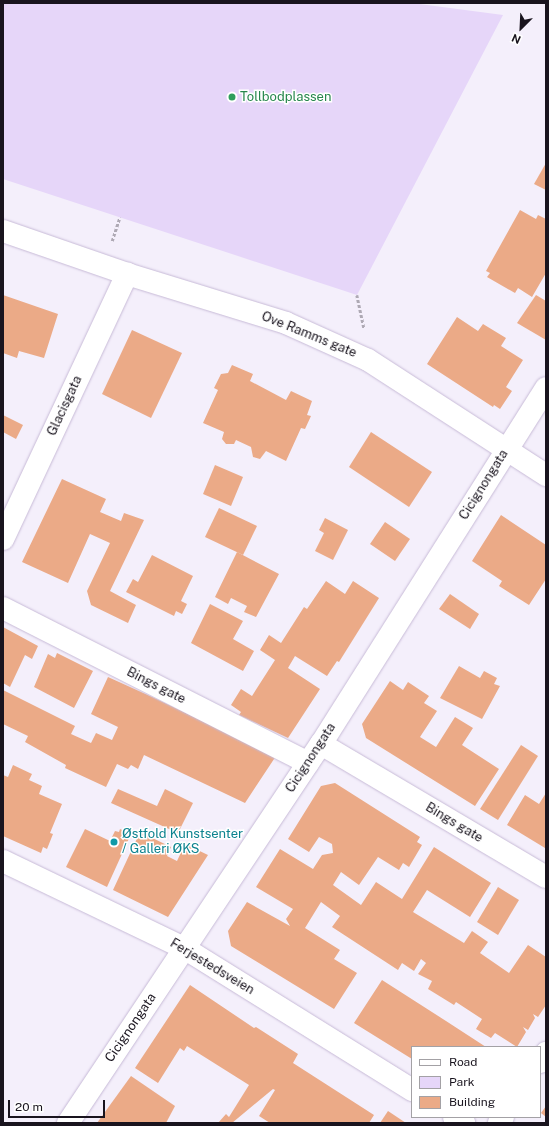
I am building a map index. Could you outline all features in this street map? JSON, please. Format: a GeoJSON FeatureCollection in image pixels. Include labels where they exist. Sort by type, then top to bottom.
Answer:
{"type":"FeatureCollection","features":[{"type":"Feature","properties":{"kind":"street","name":"Ove Ramms gate"},"geometry":{"type":"LineString","coordinates":[[3,231],[127,274],[286,323],[368,360],[546,475]]}},
{"type":"Feature","properties":{"kind":"street","name":"Glacisgata"},"geometry":{"type":"LineString","coordinates":[[3,538],[127,274]]}},
{"type":"Feature","properties":{"kind":"street","name":"Cicignongata"},"geometry":{"type":"LineString","coordinates":[[68,1123],[321,744],[546,388]]}},
{"type":"Feature","properties":{"kind":"street","name":"Bings gate"},"geometry":{"type":"LineString","coordinates":[[3,608],[308,763]]}},
{"type":"Feature","properties":{"kind":"street","name":"Bings gate"},"geometry":{"type":"LineString","coordinates":[[321,744],[546,877]]}},
{"type":"Feature","properties":{"kind":"street","name":"Ferjestedsveien"},"geometry":{"type":"LineString","coordinates":[[3,861],[184,948],[411,1089]]}},
{"type":"Feature","properties":{"kind":"path"},"geometry":{"type":"LineString","coordinates":[[110,246],[120,217]]}},
{"type":"Feature","properties":{"kind":"path"},"geometry":{"type":"LineString","coordinates":[[357,295],[365,333]]}},
{"type":"Feature","properties":{"kind":"green space","name":"Tollbodplassen"},"geometry":{"type":"Polygon","coordinates":[[[3,3],[412,3],[503,15],[357,295],[3,179],[3,3]]]}},
{"type":"Feature","properties":{"kind":"building"},"geometry":{"type":"Polygon","coordinates":[[[546,163],[546,190],[534,184],[546,163]]]}},
{"type":"Feature","properties":{"kind":"building"},"geometry":{"type":"Polygon","coordinates":[[[520,210],[536,219],[538,215],[546,219],[546,273],[532,297],[518,288],[515,293],[487,277],[490,273],[486,271],[520,210]]]}},
{"type":"Feature","properties":{"kind":"building"},"geometry":{"type":"Polygon","coordinates":[[[3,295],[58,314],[44,358],[19,351],[17,358],[3,353],[3,295]]]}},
{"type":"Feature","properties":{"kind":"building"},"geometry":{"type":"Polygon","coordinates":[[[536,295],[546,301],[546,340],[517,323],[536,295]]]}},
{"type":"Feature","properties":{"kind":"building"},"geometry":{"type":"Polygon","coordinates":[[[457,317],[478,331],[483,324],[506,338],[501,346],[523,360],[506,387],[512,391],[500,409],[494,405],[493,407],[427,364],[457,317]]]}},
{"type":"Feature","properties":{"kind":"building"},"geometry":{"type":"Polygon","coordinates":[[[132,330],[182,353],[151,418],[102,394],[132,330]]]}},
{"type":"Feature","properties":{"kind":"building"},"geometry":{"type":"Polygon","coordinates":[[[232,365],[253,374],[250,381],[286,400],[291,391],[312,401],[307,415],[311,416],[305,429],[301,428],[286,461],[266,451],[260,459],[253,457],[251,447],[236,440],[234,444],[226,444],[222,439],[224,432],[203,423],[218,390],[214,388],[221,374],[228,373],[232,365]]]}},
{"type":"Feature","properties":{"kind":"building"},"geometry":{"type":"Polygon","coordinates":[[[3,415],[23,425],[16,439],[3,432],[3,415]]]}},
{"type":"Feature","properties":{"kind":"building"},"geometry":{"type":"Polygon","coordinates":[[[371,432],[432,472],[409,507],[349,467],[371,432]]]}},
{"type":"Feature","properties":{"kind":"building"},"geometry":{"type":"Polygon","coordinates":[[[215,465],[243,477],[231,506],[203,494],[215,465]]]}},
{"type":"Feature","properties":{"kind":"building"},"geometry":{"type":"Polygon","coordinates":[[[62,479],[106,499],[100,512],[121,521],[124,513],[144,520],[110,591],[136,605],[128,623],[91,605],[87,591],[110,543],[90,534],[68,583],[22,562],[62,479]]]}},
{"type":"Feature","properties":{"kind":"building"},"geometry":{"type":"Polygon","coordinates":[[[219,508],[257,526],[243,555],[205,537],[219,508]]]}},
{"type":"Feature","properties":{"kind":"building"},"geometry":{"type":"Polygon","coordinates":[[[501,515],[546,545],[546,579],[529,605],[499,586],[502,581],[472,561],[501,515]]]}},
{"type":"Feature","properties":{"kind":"building"},"geometry":{"type":"Polygon","coordinates":[[[325,518],[348,530],[333,560],[315,551],[324,533],[319,530],[325,518]]]}},
{"type":"Feature","properties":{"kind":"building"},"geometry":{"type":"Polygon","coordinates":[[[385,522],[410,539],[395,561],[370,544],[385,522]]]}},
{"type":"Feature","properties":{"kind":"building"},"geometry":{"type":"Polygon","coordinates":[[[237,552],[279,574],[256,617],[244,612],[247,606],[231,598],[228,604],[215,597],[237,552]]]}},
{"type":"Feature","properties":{"kind":"building"},"geometry":{"type":"Polygon","coordinates":[[[152,555],[193,576],[181,601],[187,604],[182,614],[176,611],[174,616],[126,592],[133,579],[138,582],[152,555]]]}},
{"type":"Feature","properties":{"kind":"building"},"geometry":{"type":"Polygon","coordinates":[[[326,581],[345,594],[353,581],[379,598],[339,662],[337,661],[327,676],[295,656],[288,668],[320,689],[288,738],[239,715],[241,712],[231,705],[241,689],[252,696],[275,660],[260,650],[269,635],[281,643],[304,607],[307,609],[326,581]]]}},
{"type":"Feature","properties":{"kind":"building"},"geometry":{"type":"Polygon","coordinates":[[[450,594],[479,614],[470,629],[439,609],[450,594]]]}},
{"type":"Feature","properties":{"kind":"building"},"geometry":{"type":"Polygon","coordinates":[[[210,604],[243,621],[233,639],[254,651],[243,671],[191,643],[210,604]]]}},
{"type":"Feature","properties":{"kind":"building"},"geometry":{"type":"Polygon","coordinates":[[[3,627],[38,646],[32,659],[25,655],[10,687],[3,683],[3,627]]]}},
{"type":"Feature","properties":{"kind":"building"},"geometry":{"type":"Polygon","coordinates":[[[57,653],[93,671],[74,708],[34,687],[48,654],[55,658],[57,653]]]}},
{"type":"Feature","properties":{"kind":"building"},"geometry":{"type":"Polygon","coordinates":[[[459,666],[480,678],[484,671],[497,678],[494,684],[500,686],[482,719],[440,698],[459,666]]]}},
{"type":"Feature","properties":{"kind":"building"},"geometry":{"type":"Polygon","coordinates":[[[108,677],[276,756],[245,803],[144,755],[138,769],[131,765],[128,769],[117,764],[106,787],[65,768],[66,765],[25,742],[28,736],[3,724],[3,690],[75,726],[71,734],[91,743],[96,733],[112,740],[118,727],[91,714],[108,677]]]}},
{"type":"Feature","properties":{"kind":"building"},"geometry":{"type":"Polygon","coordinates":[[[390,681],[403,690],[408,682],[429,696],[424,703],[437,711],[420,737],[436,747],[455,717],[473,728],[462,745],[499,769],[475,806],[366,738],[362,724],[390,681]]]}},
{"type":"Feature","properties":{"kind":"building"},"geometry":{"type":"Polygon","coordinates":[[[521,745],[538,756],[498,820],[480,809],[521,745]]]}},
{"type":"Feature","properties":{"kind":"building"},"geometry":{"type":"Polygon","coordinates":[[[13,765],[32,774],[29,780],[42,786],[39,794],[62,804],[50,833],[53,834],[47,849],[43,847],[41,853],[3,836],[3,775],[8,777],[13,765]]]}},
{"type":"Feature","properties":{"kind":"building"},"geometry":{"type":"Polygon","coordinates":[[[335,783],[420,837],[417,842],[422,845],[409,867],[403,863],[399,870],[378,857],[359,885],[341,872],[333,885],[361,905],[376,882],[402,899],[434,847],[491,883],[470,917],[427,890],[413,912],[464,943],[472,931],[488,942],[480,953],[509,973],[528,945],[546,957],[546,1005],[538,1017],[533,1014],[535,1018],[528,1030],[523,1027],[526,1032],[518,1046],[495,1033],[491,1038],[476,1029],[482,1019],[456,1002],[454,1005],[428,989],[432,981],[418,974],[426,963],[421,959],[414,971],[402,963],[398,970],[332,927],[340,916],[321,902],[305,928],[340,950],[334,959],[357,973],[334,1009],[231,946],[228,931],[247,902],[290,926],[286,919],[293,909],[256,887],[280,849],[313,869],[322,855],[333,853],[332,844],[319,837],[309,852],[288,839],[321,786],[335,783]]]}},
{"type":"Feature","properties":{"kind":"building"},"geometry":{"type":"Polygon","coordinates":[[[118,789],[157,806],[165,789],[193,803],[178,833],[111,803],[118,789]]]}},
{"type":"Feature","properties":{"kind":"building"},"geometry":{"type":"Polygon","coordinates":[[[546,793],[545,848],[507,825],[525,795],[539,804],[546,793]]]}},
{"type":"Feature","properties":{"kind":"building"},"geometry":{"type":"Polygon","coordinates":[[[85,829],[110,841],[115,831],[119,832],[120,829],[131,834],[107,887],[66,867],[85,829]]]}},
{"type":"Feature","properties":{"kind":"building"},"geometry":{"type":"Polygon","coordinates":[[[140,832],[171,847],[167,856],[177,861],[185,844],[208,855],[168,917],[113,890],[140,832]]]}},
{"type":"Feature","properties":{"kind":"building"},"geometry":{"type":"Polygon","coordinates":[[[498,887],[519,900],[498,935],[477,922],[498,887]]]}},
{"type":"Feature","properties":{"kind":"building"},"geometry":{"type":"Polygon","coordinates":[[[382,980],[484,1046],[411,1046],[411,1058],[354,1023],[382,980]]]}},
{"type":"Feature","properties":{"kind":"building"},"geometry":{"type":"Polygon","coordinates":[[[190,985],[254,1028],[256,1027],[298,1054],[293,1063],[374,1115],[369,1123],[270,1123],[259,1116],[275,1090],[273,1089],[232,1123],[218,1123],[226,1114],[229,1117],[249,1085],[187,1046],[184,1051],[180,1048],[158,1083],[135,1068],[190,985]]]}},
{"type":"Feature","properties":{"kind":"building"},"geometry":{"type":"Polygon","coordinates":[[[131,1076],[175,1106],[166,1123],[97,1123],[131,1076]]]}},
{"type":"Feature","properties":{"kind":"building"},"geometry":{"type":"Polygon","coordinates":[[[546,1106],[546,1117],[541,1113],[546,1106]]]}},
{"type":"Feature","properties":{"kind":"building"},"geometry":{"type":"Polygon","coordinates":[[[388,1111],[406,1123],[380,1123],[388,1111]]]}},
{"type":"Feature","properties":{"kind":"place","name":"Tollbodplassen"},"geometry":{"type":"Point","coordinates":[232,97]}},
{"type":"Feature","properties":{"kind":"place","name":"Østfold Kunstsenter / Galleri ØKS"},"geometry":{"type":"Point","coordinates":[114,842]}}]}
